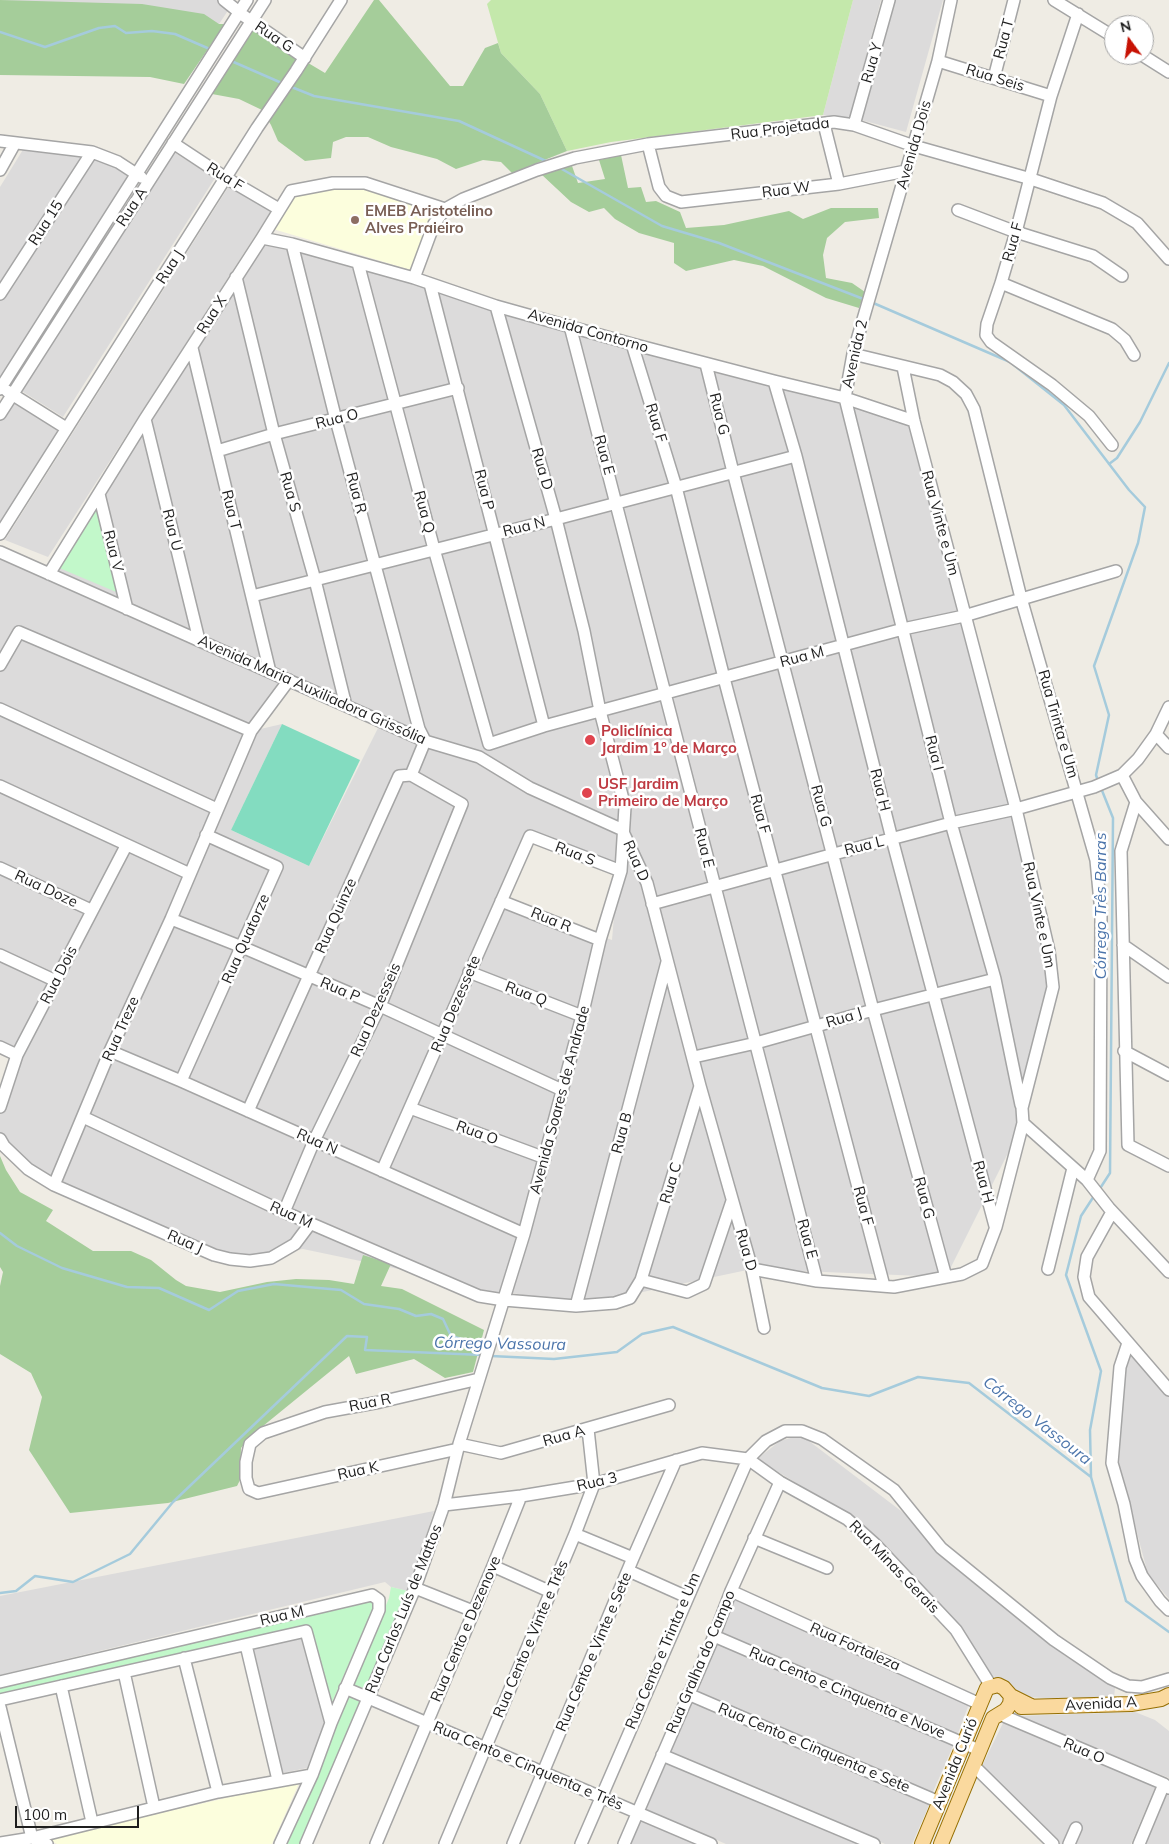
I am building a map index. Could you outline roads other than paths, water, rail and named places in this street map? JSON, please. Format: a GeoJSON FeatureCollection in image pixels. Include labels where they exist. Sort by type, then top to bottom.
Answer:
{"type":"FeatureCollection","features":[{"type":"Feature","properties":{"kind":"main road","name":"Avenida A"},"geometry":{"type":"LineString","coordinates":[[992,1686],[998,1685],[1004,1688],[1011,1696],[1031,1706]]}},
{"type":"Feature","properties":{"kind":"main road","name":"Avenida Curió"},"geometry":{"type":"LineString","coordinates":[[922,1844],[984,1692],[992,1686]]}},
{"type":"Feature","properties":{"kind":"main road","name":"Avenida Curió"},"geometry":{"type":"LineString","coordinates":[[941,1844],[993,1718],[1003,1712],[1010,1704],[1011,1696]]}},
{"type":"Feature","properties":{"kind":"main road","name":"Avenida A"},"geometry":{"type":"LineString","coordinates":[[1003,1712],[1031,1706],[1131,1704],[1166,1699]]}},
{"type":"Feature","properties":{"kind":"street","name":"Rua G"},"geometry":{"type":"LineString","coordinates":[[224,0],[245,17],[305,58]]}},
{"type":"Feature","properties":{"kind":"street","name":"Rua A"},"geometry":{"type":"LineString","coordinates":[[0,414],[227,59],[245,17],[247,0]]}},
{"type":"Feature","properties":{"kind":"street","name":"Rua A"},"geometry":{"type":"LineString","coordinates":[[1,388],[214,51],[245,17],[265,0]]}},
{"type":"Feature","properties":{"kind":"street","name":"Rua J"},"geometry":{"type":"LineString","coordinates":[[0,534],[341,0]]}},
{"type":"Feature","properties":{"kind":"street","name":"Rua Y"},"geometry":{"type":"LineString","coordinates":[[854,125],[889,0]]}},
{"type":"Feature","properties":{"kind":"street","name":"Avenida Dois"},"geometry":{"type":"LineString","coordinates":[[866,309],[938,61],[951,0]]}},
{"type":"Feature","properties":{"kind":"street","name":"Rua T"},"geometry":{"type":"LineString","coordinates":[[994,78],[1014,0]]}},
{"type":"Feature","properties":{"kind":"street"},"geometry":{"type":"LineString","coordinates":[[1054,0],[1104,31]]}},
{"type":"Feature","properties":{"kind":"street","name":"Rua F"},"geometry":{"type":"LineString","coordinates":[[1078,14],[1051,96],[1031,179],[987,324],[986,335],[991,342],[1052,385],[1089,416],[1112,445]]}},
{"type":"Feature","properties":{"kind":"street","name":"Rua Seis"},"geometry":{"type":"LineString","coordinates":[[938,61],[1051,96]]}},
{"type":"Feature","properties":{"kind":"street"},"geometry":{"type":"LineString","coordinates":[[1154,63],[1169,72]]}},
{"type":"Feature","properties":{"kind":"street","name":"Rua Projetada"},"geometry":{"type":"LineString","coordinates":[[445,209],[464,199],[564,161],[648,144],[834,122],[854,125],[914,146],[1031,179],[1103,203],[1137,223],[1169,259]]}},
{"type":"Feature","properties":{"kind":"street"},"geometry":{"type":"LineString","coordinates":[[168,124],[181,131]]}},
{"type":"Feature","properties":{"kind":"street"},"geometry":{"type":"LineString","coordinates":[[824,124],[839,184]]}},
{"type":"Feature","properties":{"kind":"street"},"geometry":{"type":"LineString","coordinates":[[0,141],[92,152],[118,162],[148,182]]}},
{"type":"Feature","properties":{"kind":"street"},"geometry":{"type":"LineString","coordinates":[[0,170],[15,143]]}},
{"type":"Feature","properties":{"kind":"street","name":"Rua F"},"geometry":{"type":"LineString","coordinates":[[173,143],[226,178],[279,209]]}},
{"type":"Feature","properties":{"kind":"street","name":"Rua W"},"geometry":{"type":"LineString","coordinates":[[648,144],[659,187],[666,196],[680,202],[839,184],[906,171]]}},
{"type":"Feature","properties":{"kind":"street","name":"Rua 15"},"geometry":{"type":"LineString","coordinates":[[0,294],[92,152]]}},
{"type":"Feature","properties":{"kind":"street","name":"Rua X"},"geometry":{"type":"LineString","coordinates":[[49,574],[145,419],[291,191],[333,183],[365,182],[445,209]]}},
{"type":"Feature","properties":{"kind":"street"},"geometry":{"type":"LineString","coordinates":[[414,278],[434,224],[445,209]]}},
{"type":"Feature","properties":{"kind":"street"},"geometry":{"type":"LineString","coordinates":[[958,210],[1016,232],[1094,256],[1122,276]]}},
{"type":"Feature","properties":{"kind":"street","name":"Avenida Contorno"},"geometry":{"type":"LineString","coordinates":[[262,238],[292,244],[414,278],[496,306],[632,344],[774,382],[845,398],[914,421]]}},
{"type":"Feature","properties":{"kind":"street","name":"Rua R"},"geometry":{"type":"LineString","coordinates":[[292,244],[336,420],[419,729],[425,741]]}},
{"type":"Feature","properties":{"kind":"street","name":"Rua Q"},"geometry":{"type":"LineString","coordinates":[[358,263],[434,549],[489,744]]}},
{"type":"Feature","properties":{"kind":"street","name":"Rua S"},"geometry":{"type":"LineString","coordinates":[[236,277],[274,434],[315,580],[346,706]]}},
{"type":"Feature","properties":{"kind":"street"},"geometry":{"type":"LineString","coordinates":[[1001,283],[1112,329],[1125,340],[1134,355]]}},
{"type":"Feature","properties":{"kind":"street","name":"Rua P"},"geometry":{"type":"LineString","coordinates":[[430,284],[544,726]]}},
{"type":"Feature","properties":{"kind":"street","name":"Rua D"},"geometry":{"type":"LineString","coordinates":[[496,306],[556,519],[584,631],[600,711],[625,807],[623,830],[647,883],[700,1086],[752,1269],[764,1328]]}},
{"type":"Feature","properties":{"kind":"street","name":"Avenida 2"},"geometry":{"type":"LineString","coordinates":[[845,398],[853,354],[866,309]]}},
{"type":"Feature","properties":{"kind":"street"},"geometry":{"type":"LineString","coordinates":[[42,323],[54,330]]}},
{"type":"Feature","properties":{"kind":"street","name":"Rua E"},"geometry":{"type":"LineString","coordinates":[[570,326],[817,1281]]}},
{"type":"Feature","properties":{"kind":"street","name":"Rua F"},"geometry":{"type":"LineString","coordinates":[[632,344],[676,487],[774,871],[884,1286]]}},
{"type":"Feature","properties":{"kind":"street","name":"Rua T"},"geometry":{"type":"LineString","coordinates":[[192,348],[270,672]]}},
{"type":"Feature","properties":{"kind":"street","name":"Rua Trinta e Um"},"geometry":{"type":"LineString","coordinates":[[853,354],[940,375],[953,382],[966,394],[974,409],[1021,598],[1096,860],[1101,913],[1100,1151],[1090,1185]]}},
{"type":"Feature","properties":{"kind":"street","name":"Rua G"},"geometry":{"type":"LineString","coordinates":[[706,364],[873,1010],[946,1277]]}},
{"type":"Feature","properties":{"kind":"street","name":"Rua Vinte e Um"},"geometry":{"type":"LineString","coordinates":[[752,1269],[817,1281],[894,1287],[962,1274],[982,1264],[996,1227],[1024,1123],[1022,1108],[1053,986],[1049,951],[1016,809],[914,421],[903,366]]}},
{"type":"Feature","properties":{"kind":"street","name":"Rua H"},"geometry":{"type":"LineString","coordinates":[[774,382],[796,456],[892,839],[996,1227]]}},
{"type":"Feature","properties":{"kind":"street"},"geometry":{"type":"LineString","coordinates":[[1,388],[66,428]]}},
{"type":"Feature","properties":{"kind":"street","name":"Rua O"},"geometry":{"type":"LineString","coordinates":[[217,451],[274,434],[458,388]]}},
{"type":"Feature","properties":{"kind":"street","name":"Rua I"},"geometry":{"type":"LineString","coordinates":[[845,398],[951,823],[995,979],[1022,1108]]}},
{"type":"Feature","properties":{"kind":"street","name":"Rua U"},"geometry":{"type":"LineString","coordinates":[[145,419],[199,640]]}},
{"type":"Feature","properties":{"kind":"street","name":"Rua N"},"geometry":{"type":"LineString","coordinates":[[252,596],[796,456]]}},
{"type":"Feature","properties":{"kind":"street","name":"Rua V"},"geometry":{"type":"LineString","coordinates":[[99,494],[127,609]]}},
{"type":"Feature","properties":{"kind":"street","name":"Avenida Maria Auxiliadora Grissólia"},"geometry":{"type":"LineString","coordinates":[[0,552],[425,741],[479,757],[530,788],[623,830]]}},
{"type":"Feature","properties":{"kind":"street","name":"Rua M"},"geometry":{"type":"LineString","coordinates":[[489,744],[544,726],[903,629],[964,616],[1116,571]]}},
{"type":"Feature","properties":{"kind":"street"},"geometry":{"type":"LineString","coordinates":[[0,665],[19,632],[251,731]]}},
{"type":"Feature","properties":{"kind":"street","name":"Rua Treze"},"geometry":{"type":"LineString","coordinates":[[54,1185],[110,1051],[171,919],[251,731],[289,680]]}},
{"type":"Feature","properties":{"kind":"street"},"geometry":{"type":"LineString","coordinates":[[1169,707],[1156,734],[1138,759],[1122,776],[1136,802],[1169,840]]}},
{"type":"Feature","properties":{"kind":"street"},"geometry":{"type":"LineString","coordinates":[[0,709],[217,809]]}},
{"type":"Feature","properties":{"kind":"street"},"geometry":{"type":"LineString","coordinates":[[1156,734],[1169,748]]}},
{"type":"Feature","properties":{"kind":"street","name":"Rua Quinze"},"geometry":{"type":"LineString","coordinates":[[248,1111],[308,976],[405,776],[425,741]]}},
{"type":"Feature","properties":{"kind":"street"},"geometry":{"type":"LineString","coordinates":[[479,757],[489,744]]}},
{"type":"Feature","properties":{"kind":"street","name":"Rua Dezesseis"},"geometry":{"type":"LineString","coordinates":[[284,1212],[314,1141],[380,1006],[462,804],[405,776]]}},
{"type":"Feature","properties":{"kind":"street","name":"Rua L"},"geometry":{"type":"LineString","coordinates":[[652,904],[951,823],[1016,809],[1078,792],[1122,776]]}},
{"type":"Feature","properties":{"kind":"street"},"geometry":{"type":"LineString","coordinates":[[0,786],[190,874]]}},
{"type":"Feature","properties":{"kind":"street"},"geometry":{"type":"LineString","coordinates":[[1136,802],[1121,851],[1124,1051],[1128,1145],[1169,1166]]}},
{"type":"Feature","properties":{"kind":"street","name":"Avenida Soares de Andrade"},"geometry":{"type":"LineString","coordinates":[[481,1374],[524,1234],[582,1016],[600,940],[621,872],[623,830]]}},
{"type":"Feature","properties":{"kind":"street","name":"Rua Quatorze"},"geometry":{"type":"LineString","coordinates":[[181,1081],[277,867],[206,835]]}},
{"type":"Feature","properties":{"kind":"street","name":"Rua S"},"geometry":{"type":"LineString","coordinates":[[530,836],[621,872]]}},
{"type":"Feature","properties":{"kind":"street","name":"Rua Dezessete"},"geometry":{"type":"LineString","coordinates":[[382,1171],[530,836]]}},
{"type":"Feature","properties":{"kind":"street","name":"Rua Dois"},"geometry":{"type":"LineString","coordinates":[[0,1107],[17,1056],[91,910],[126,846]]}},
{"type":"Feature","properties":{"kind":"street","name":"Rua Doze"},"geometry":{"type":"LineString","coordinates":[[0,868],[91,910]]}},
{"type":"Feature","properties":{"kind":"street","name":"Rua R"},"geometry":{"type":"LineString","coordinates":[[501,901],[600,940]]}},
{"type":"Feature","properties":{"kind":"street","name":"Rua P"},"geometry":{"type":"LineString","coordinates":[[171,919],[380,1006],[562,1090]]}},
{"type":"Feature","properties":{"kind":"street"},"geometry":{"type":"LineString","coordinates":[[1123,945],[1169,977]]}},
{"type":"Feature","properties":{"kind":"street"},"geometry":{"type":"LineString","coordinates":[[0,955],[56,980]]}},
{"type":"Feature","properties":{"kind":"street","name":"Rua B"},"geometry":{"type":"LineString","coordinates":[[576,1306],[668,960]]}},
{"type":"Feature","properties":{"kind":"street","name":"Rua Q"},"geometry":{"type":"LineString","coordinates":[[469,972],[582,1016]]}},
{"type":"Feature","properties":{"kind":"street","name":"Rua J"},"geometry":{"type":"LineString","coordinates":[[694,1058],[995,979]]}},
{"type":"Feature","properties":{"kind":"street"},"geometry":{"type":"LineString","coordinates":[[0,1047],[17,1056]]}},
{"type":"Feature","properties":{"kind":"street","name":"Rua N"},"geometry":{"type":"LineString","coordinates":[[110,1051],[524,1234]]}},
{"type":"Feature","properties":{"kind":"street"},"geometry":{"type":"LineString","coordinates":[[1124,1051],[1169,1075]]}},
{"type":"Feature","properties":{"kind":"street","name":"Rua C"},"geometry":{"type":"LineString","coordinates":[[641,1280],[700,1086]]}},
{"type":"Feature","properties":{"kind":"street","name":"Rua O"},"geometry":{"type":"LineString","coordinates":[[410,1108],[545,1158]]}},
{"type":"Feature","properties":{"kind":"street","name":"Rua M"},"geometry":{"type":"LineString","coordinates":[[83,1117],[310,1224],[479,1296],[504,1300]]}},
{"type":"Feature","properties":{"kind":"street"},"geometry":{"type":"LineString","coordinates":[[1024,1123],[1090,1185],[1110,1210],[1168,1270]]}},
{"type":"Feature","properties":{"kind":"street","name":"Rua J"},"geometry":{"type":"LineString","coordinates":[[0,1139],[4,1146],[28,1169],[54,1185],[214,1255],[250,1261],[271,1258],[295,1244],[310,1224]]}},
{"type":"Feature","properties":{"kind":"street"},"geometry":{"type":"LineString","coordinates":[[1048,1269],[1073,1168]]}},
{"type":"Feature","properties":{"kind":"street"},"geometry":{"type":"LineString","coordinates":[[504,1300],[576,1306],[615,1303],[630,1298],[641,1280],[687,1292],[704,1284],[732,1201]]}},
{"type":"Feature","properties":{"kind":"street"},"geometry":{"type":"LineString","coordinates":[[1110,1210],[1087,1258],[1084,1277],[1088,1297],[1169,1390]]}},
{"type":"Feature","properties":{"kind":"street"},"geometry":{"type":"LineString","coordinates":[[1128,1343],[1120,1367],[1112,1462],[1124,1504],[1135,1559],[1142,1576],[1169,1610]]}},
{"type":"Feature","properties":{"kind":"street","name":"Rua R"},"geometry":{"type":"LineString","coordinates":[[258,1493],[249,1489],[246,1478],[246,1462],[250,1444],[263,1433],[325,1412],[380,1402],[481,1374]]}},
{"type":"Feature","properties":{"kind":"street","name":"Rua Carlos Luís de Mattos"},"geometry":{"type":"LineString","coordinates":[[306,1844],[415,1588],[444,1505],[481,1374]]}},
{"type":"Feature","properties":{"kind":"street","name":"Rua A"},"geometry":{"type":"LineString","coordinates":[[459,1447],[501,1453],[668,1405]]}},
{"type":"Feature","properties":{"kind":"street","name":"Rua Cento e Vinte e Três"},"geometry":{"type":"LineString","coordinates":[[445,1844],[551,1592],[594,1484],[588,1429]]}},
{"type":"Feature","properties":{"kind":"street"},"geometry":{"type":"LineString","coordinates":[[748,1459],[766,1441],[785,1431],[802,1430],[822,1440],[894,1490],[941,1548],[1062,1645],[1110,1678],[1128,1686],[1142,1687],[1169,1679]]}},
{"type":"Feature","properties":{"kind":"street","name":"Rua K"},"geometry":{"type":"LineString","coordinates":[[258,1493],[459,1447]]}},
{"type":"Feature","properties":{"kind":"street","name":"Rua 3"},"geometry":{"type":"LineString","coordinates":[[444,1505],[521,1496],[594,1484],[702,1453],[748,1459]]}},
{"type":"Feature","properties":{"kind":"street","name":"Rua Minas Gerais"},"geometry":{"type":"LineString","coordinates":[[748,1459],[780,1482],[847,1519],[875,1544],[956,1630],[992,1686]]}},
{"type":"Feature","properties":{"kind":"street","name":"Rua Cento e Trinta e Um"},"geometry":{"type":"LineString","coordinates":[[581,1844],[686,1597],[748,1459]]}},
{"type":"Feature","properties":{"kind":"street","name":"Rua Cento e Vinte e Sete"},"geometry":{"type":"LineString","coordinates":[[513,1844],[676,1460]]}},
{"type":"Feature","properties":{"kind":"street","name":"Rua Gralha do Campo"},"geometry":{"type":"LineString","coordinates":[[624,1844],[714,1636],[731,1591],[780,1482]]}},
{"type":"Feature","properties":{"kind":"street","name":"Rua Cento e Dezenove"},"geometry":{"type":"LineString","coordinates":[[376,1844],[521,1496]]}},
{"type":"Feature","properties":{"kind":"street"},"geometry":{"type":"LineString","coordinates":[[575,1534],[633,1558]]}},
{"type":"Feature","properties":{"kind":"street"},"geometry":{"type":"LineString","coordinates":[[754,1538],[827,1568]]}},
{"type":"Feature","properties":{"kind":"street"},"geometry":{"type":"LineString","coordinates":[[493,1566],[551,1592]]}},
{"type":"Feature","properties":{"kind":"street"},"geometry":{"type":"LineString","coordinates":[[629,1571],[686,1597]]}},
{"type":"Feature","properties":{"kind":"street"},"geometry":{"type":"LineString","coordinates":[[415,1588],[473,1611]]}},
{"type":"Feature","properties":{"kind":"street","name":"Rua Fortaleza"},"geometry":{"type":"LineString","coordinates":[[731,1591],[980,1704]]}},
{"type":"Feature","properties":{"kind":"street","name":"Rua M"},"geometry":{"type":"LineString","coordinates":[[0,1682],[372,1595],[379,1600],[379,1610],[345,1688],[312,1775]]}},
{"type":"Feature","properties":{"kind":"street","name":"Rua M"},"geometry":{"type":"LineString","coordinates":[[0,1700],[306,1631],[331,1723]]}},
{"type":"Feature","properties":{"kind":"street","name":"Rua Cento e Cinquenta e Nove"},"geometry":{"type":"LineString","coordinates":[[714,1636],[979,1750]]}},
{"type":"Feature","properties":{"kind":"street"},"geometry":{"type":"LineString","coordinates":[[246,1645],[278,1780]]}},
{"type":"Feature","properties":{"kind":"street"},"geometry":{"type":"LineString","coordinates":[[184,1658],[218,1792]]}},
{"type":"Feature","properties":{"kind":"street"},"geometry":{"type":"LineString","coordinates":[[124,1672],[154,1807]]}},
{"type":"Feature","properties":{"kind":"street"},"geometry":{"type":"LineString","coordinates":[[61,1686],[92,1822]]}},
{"type":"Feature","properties":{"kind":"street","name":"Rua Cento e Cinquenta e Três"},"geometry":{"type":"LineString","coordinates":[[345,1688],[711,1844]]}},
{"type":"Feature","properties":{"kind":"street","name":"Rua Cento e Cinquenta e Sete"},"geometry":{"type":"LineString","coordinates":[[688,1694],[939,1802]]}},
{"type":"Feature","properties":{"kind":"street"},"geometry":{"type":"LineString","coordinates":[[0,1707],[32,1838]]}},
{"type":"Feature","properties":{"kind":"street","name":"Rua O"},"geometry":{"type":"LineString","coordinates":[[1003,1712],[1166,1786]]}},
{"type":"Feature","properties":{"kind":"street"},"geometry":{"type":"LineString","coordinates":[[662,1755],[874,1844]]}},
{"type":"Feature","properties":{"kind":"street"},"geometry":{"type":"LineString","coordinates":[[974,1765],[1053,1844]]}},
{"type":"Feature","properties":{"kind":"street"},"geometry":{"type":"LineString","coordinates":[[0,1843],[32,1838],[218,1792],[312,1775]]}},
{"type":"Feature","properties":{"kind":"street"},"geometry":{"type":"LineString","coordinates":[[280,1844],[312,1775]]}},
{"type":"Feature","properties":{"kind":"street"},"geometry":{"type":"LineString","coordinates":[[1139,1844],[1166,1786]]}},
{"type":"Feature","properties":{"kind":"street"},"geometry":{"type":"LineString","coordinates":[[1070,1844],[1076,1828]]}},
{"type":"Feature","properties":{"kind":"street"},"geometry":{"type":"LineString","coordinates":[[32,1838],[46,1844]]}},
{"type":"Feature","properties":{"kind":"waterway"},"geometry":{"type":"LineString","coordinates":[[0,32],[45,47],[99,28],[115,26],[126,33],[152,31],[175,34],[212,50]]}},
{"type":"Feature","properties":{"kind":"waterway"},"geometry":{"type":"LineString","coordinates":[[229,60],[284,84]]}},
{"type":"Feature","properties":{"kind":"waterway"},"geometry":{"type":"LineString","coordinates":[[289,86],[314,96],[459,121],[548,162]]}},
{"type":"Feature","properties":{"kind":"waterway"},"geometry":{"type":"LineString","coordinates":[[560,168],[662,226],[719,243],[866,300]]}},
{"type":"Feature","properties":{"kind":"waterway","name":"Córrego Três Barras"},"geometry":{"type":"LineString","coordinates":[[871,302],[1010,362],[1064,405],[1129,490],[1145,507],[1138,543],[1094,666],[1109,715],[1096,775],[1098,781]]}},
{"type":"Feature","properties":{"kind":"waterway","name":"Córrego Três Barras"},"geometry":{"type":"LineString","coordinates":[[1109,464],[1117,458],[1140,422],[1169,363]]}},
{"type":"Feature","properties":{"kind":"waterway","name":"Córrego Três Barras"},"geometry":{"type":"LineString","coordinates":[[1099,1190],[1110,1173],[1113,818],[1101,788]]}},
{"type":"Feature","properties":{"kind":"waterway","name":"Córrego Três Barras"},"geometry":{"type":"LineString","coordinates":[[1094,1196],[1081,1216],[1066,1275],[1101,1371],[1090,1430],[1091,1477],[1126,1601],[1169,1632]]}},
{"type":"Feature","properties":{"kind":"waterway"},"geometry":{"type":"LineString","coordinates":[[0,1233],[17,1246],[62,1268],[127,1287],[159,1288],[209,1310],[238,1291],[274,1284],[341,1290],[364,1304],[399,1309],[416,1316],[431,1314],[443,1319],[451,1336],[465,1340],[483,1354]]}},
{"type":"Feature","properties":{"kind":"waterway","name":"Córrego Vassoura"},"geometry":{"type":"LineString","coordinates":[[491,1356],[554,1359],[617,1352],[642,1334],[673,1327],[822,1388],[869,1396],[918,1377],[969,1383],[1091,1477]]}},
{"type":"Feature","properties":{"kind":"waterway","name":"Córrego Vassoura"},"geometry":{"type":"LineString","coordinates":[[0,1593],[16,1591],[35,1576],[73,1582],[130,1554],[173,1502],[347,1336],[367,1337],[365,1350],[483,1355]]}},
{"type":"Feature","properties":{"kind":"place","name":"EMEB Aristotelino Alves Praieiro"},"geometry":{"type":"Point","coordinates":[355,220]}},
{"type":"Feature","properties":{"kind":"place","name":"Policlínica Jardim 1º de Março"},"geometry":{"type":"Point","coordinates":[590,740]}},
{"type":"Feature","properties":{"kind":"place","name":"USF Jardim Primeiro de Março"},"geometry":{"type":"Point","coordinates":[587,793]}}]}
